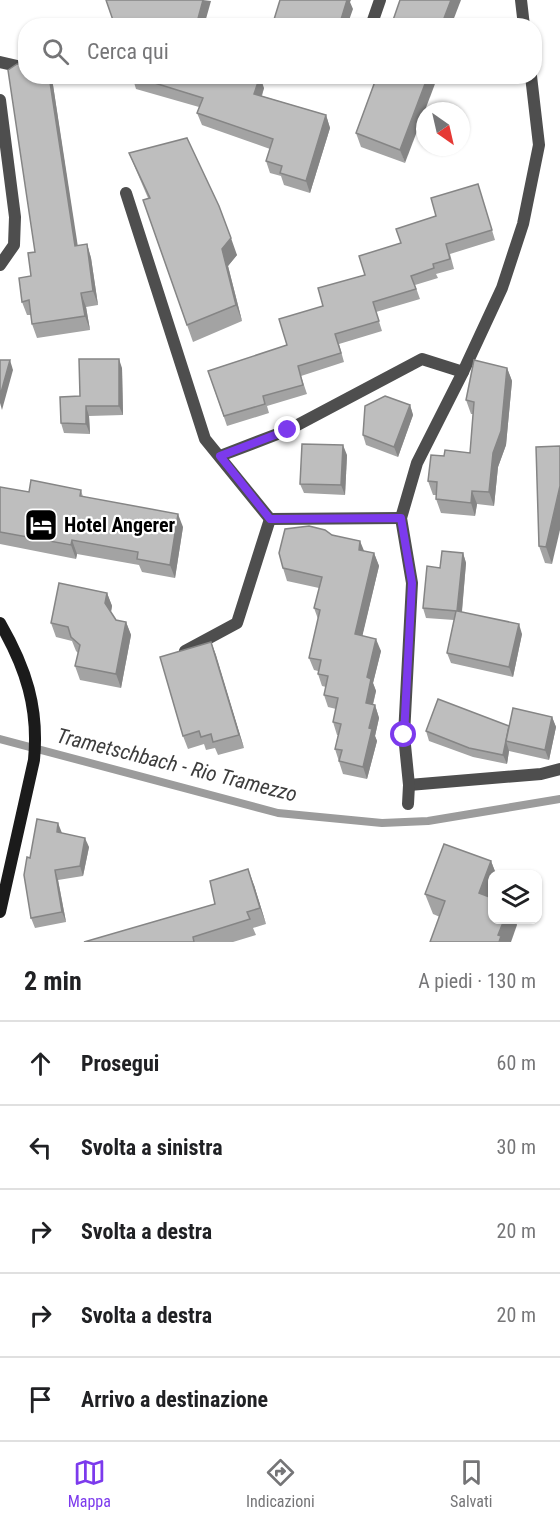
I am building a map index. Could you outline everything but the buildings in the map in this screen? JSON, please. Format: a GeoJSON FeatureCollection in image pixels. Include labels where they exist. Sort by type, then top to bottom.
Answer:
{"type":"FeatureCollection","features":[{"type":"Feature","properties":{"kind":"street"},"geometry":{"type":"LineString","coordinates":[[374,18],[380,0]]}},
{"type":"Feature","properties":{"kind":"street"},"geometry":{"type":"LineString","coordinates":[[521,0],[523,18]]}},
{"type":"Feature","properties":{"kind":"street"},"geometry":{"type":"LineString","coordinates":[[0,62],[18,66]]}},
{"type":"Feature","properties":{"kind":"street"},"geometry":{"type":"LineString","coordinates":[[408,804],[409,785],[404,735],[412,583],[401,518],[417,463],[502,288],[523,224],[539,145],[532,84]]}},
{"type":"Feature","properties":{"kind":"street"},"geometry":{"type":"LineString","coordinates":[[0,100],[15,218],[14,244],[0,265]]}},
{"type":"Feature","properties":{"kind":"street"},"geometry":{"type":"LineString","coordinates":[[126,193],[205,439],[270,519]]}},
{"type":"Feature","properties":{"kind":"street"},"geometry":{"type":"LineString","coordinates":[[220,456],[288,430],[422,359],[463,372]]}},
{"type":"Feature","properties":{"kind":"street"},"geometry":{"type":"LineString","coordinates":[[270,519],[401,518]]}},
{"type":"Feature","properties":{"kind":"street"},"geometry":{"type":"LineString","coordinates":[[185,651],[237,623],[270,519]]}},
{"type":"Feature","properties":{"kind":"street"},"geometry":{"type":"LineString","coordinates":[[0,623],[21,662],[35,719],[36,736],[34,760],[0,912]]}},
{"type":"Feature","properties":{"kind":"street"},"geometry":{"type":"LineString","coordinates":[[409,785],[541,774],[560,769]]}},
{"type":"Feature","properties":{"kind":"waterway","name":"Trametschbach - Rio Tramezzo"},"geometry":{"type":"LineString","coordinates":[[0,739],[278,813],[382,823],[428,821],[560,799]]}},
{"type":"Feature","properties":{"kind":"place","name":"Hotel Angerer"},"geometry":{"type":"Point","coordinates":[41,525]}},
{"type":"Feature","properties":{"kind":"route"},"geometry":{"type":"LineString","coordinates":[[288,430],[220,456],[270,519],[401,518],[412,583],[404,735]]}}]}
